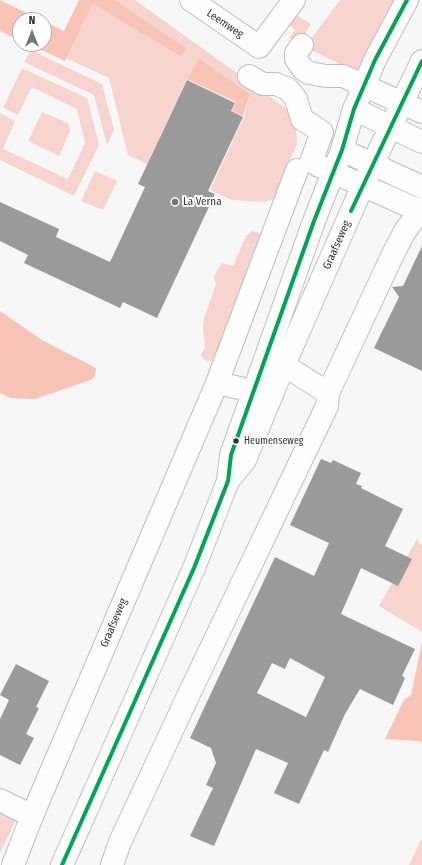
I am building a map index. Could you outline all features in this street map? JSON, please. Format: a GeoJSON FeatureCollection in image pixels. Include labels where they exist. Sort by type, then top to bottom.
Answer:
{"type":"FeatureCollection","features":[{"type":"Feature","properties":{"kind":"street","name":"Leemweg"},"geometry":{"type":"LineString","coordinates":[[191,0],[259,47],[294,0]]}},
{"type":"Feature","properties":{"kind":"street","name":"Graafseweg"},"geometry":{"type":"LineString","coordinates":[[62,865],[192,575],[228,481],[231,455],[253,391],[342,150],[354,110],[407,0]]}},
{"type":"Feature","properties":{"kind":"street"},"geometry":{"type":"LineString","coordinates":[[302,45],[296,53],[296,59],[303,70],[309,73],[326,76],[343,76],[422,112]]}},
{"type":"Feature","properties":{"kind":"street","name":"Graafseweg"},"geometry":{"type":"LineString","coordinates":[[228,481],[245,460],[284,365],[372,164],[422,61]]}},
{"type":"Feature","properties":{"kind":"street"},"geometry":{"type":"LineString","coordinates":[[296,99],[309,73]]}},
{"type":"Feature","properties":{"kind":"street"},"geometry":{"type":"LineString","coordinates":[[249,76],[263,84],[270,83],[282,86],[292,92],[296,99]]}},
{"type":"Feature","properties":{"kind":"street","name":"Graafseweg"},"geometry":{"type":"LineString","coordinates":[[13,865],[32,816],[217,383],[303,163],[322,132],[302,119],[296,99]]}},
{"type":"Feature","properties":{"kind":"street"},"geometry":{"type":"LineString","coordinates":[[354,110],[422,142]]}},
{"type":"Feature","properties":{"kind":"street"},"geometry":{"type":"LineString","coordinates":[[342,150],[422,187]]}},
{"type":"Feature","properties":{"kind":"street"},"geometry":{"type":"LineString","coordinates":[[112,865],[120,842],[189,694],[327,406],[328,393],[394,252],[405,231],[421,210],[333,172],[303,163]]}},
{"type":"Feature","properties":{"kind":"street"},"geometry":{"type":"LineString","coordinates":[[284,365],[328,393]]}},
{"type":"Feature","properties":{"kind":"street"},"geometry":{"type":"LineString","coordinates":[[217,383],[253,391]]}},
{"type":"Feature","properties":{"kind":"street"},"geometry":{"type":"LineString","coordinates":[[0,800],[32,816]]}},
{"type":"Feature","properties":{"kind":"shaded area"},"geometry":{"type":"Polygon","coordinates":[[[0,0],[25,12],[12,12],[12,37],[0,31],[0,0]]]}},
{"type":"Feature","properties":{"kind":"shaded area"},"geometry":{"type":"Polygon","coordinates":[[[79,0],[115,0],[186,48],[181,56],[93,4],[65,61],[45,52],[52,52],[52,25],[64,31],[79,0]]]}},
{"type":"Feature","properties":{"kind":"shaded area"},"geometry":{"type":"Polygon","coordinates":[[[115,0],[135,0],[287,109],[296,127],[297,144],[274,199],[264,202],[232,200],[210,190],[244,117],[250,94],[199,58],[187,79],[147,164],[128,155],[109,78],[66,58],[93,4],[186,48],[115,0]]]}},
{"type":"Feature","properties":{"kind":"shaded area"},"geometry":{"type":"Polygon","coordinates":[[[340,0],[395,0],[358,73],[305,47],[340,0]]]}},
{"type":"Feature","properties":{"kind":"shaded area"},"geometry":{"type":"Polygon","coordinates":[[[295,14],[311,24],[299,43],[289,38],[295,30],[287,23],[295,14]]]}},
{"type":"Feature","properties":{"kind":"shaded area"},"geometry":{"type":"Polygon","coordinates":[[[30,52],[35,52],[102,84],[114,130],[107,145],[94,95],[24,62],[30,52]]]}},
{"type":"Feature","properties":{"kind":"shaded area"},"geometry":{"type":"Polygon","coordinates":[[[199,58],[250,94],[243,116],[232,111],[236,102],[187,79],[199,58]]]}},
{"type":"Feature","properties":{"kind":"shaded area"},"geometry":{"type":"Polygon","coordinates":[[[22,68],[87,98],[99,145],[74,196],[0,160],[0,113],[15,121],[3,149],[68,179],[85,143],[77,109],[32,87],[18,115],[3,108],[22,68]]]}},
{"type":"Feature","properties":{"kind":"shaded area"},"geometry":{"type":"Polygon","coordinates":[[[42,112],[68,123],[70,131],[59,156],[28,141],[42,112]]]}},
{"type":"Feature","properties":{"kind":"shaded area"},"geometry":{"type":"Polygon","coordinates":[[[95,171],[117,181],[103,210],[81,201],[95,171]]]}},
{"type":"Feature","properties":{"kind":"shaded area"},"geometry":{"type":"Polygon","coordinates":[[[252,231],[265,234],[217,360],[207,361],[203,359],[201,354],[205,348],[203,327],[204,318],[216,284],[214,278],[215,274],[222,263],[233,266],[246,236],[252,231]]]}},
{"type":"Feature","properties":{"kind":"shaded area"},"geometry":{"type":"Polygon","coordinates":[[[0,311],[42,340],[96,368],[95,376],[91,380],[35,399],[10,398],[0,393],[0,311]]]}},
{"type":"Feature","properties":{"kind":"shaded area"},"geometry":{"type":"Polygon","coordinates":[[[417,539],[422,546],[422,632],[379,606],[417,539]]]}},
{"type":"Feature","properties":{"kind":"shaded area"},"geometry":{"type":"Polygon","coordinates":[[[422,642],[422,743],[419,741],[385,739],[404,700],[411,695],[422,642]]]}},
{"type":"Feature","properties":{"kind":"shaded area"},"geometry":{"type":"Polygon","coordinates":[[[0,807],[18,816],[0,853],[0,807]]]}},
{"type":"Feature","properties":{"kind":"shaded area"},"geometry":{"type":"Polygon","coordinates":[[[422,838],[422,865],[409,865],[422,838]]]}},
{"type":"Feature","properties":{"kind":"building","name":"La Verna"},"geometry":{"type":"Polygon","coordinates":[[[187,80],[235,103],[231,111],[243,117],[208,191],[215,194],[157,318],[123,302],[120,308],[24,263],[28,255],[0,241],[0,202],[59,229],[56,237],[110,262],[145,187],[138,184],[187,80]]]}},
{"type":"Feature","properties":{"kind":"building"},"geometry":{"type":"Polygon","coordinates":[[[422,246],[422,371],[374,348],[399,297],[392,287],[403,286],[422,246]]]}},
{"type":"Feature","properties":{"kind":"building"},"geometry":{"type":"Polygon","coordinates":[[[321,459],[331,463],[333,460],[361,473],[356,484],[403,509],[385,546],[412,559],[398,586],[361,568],[341,614],[415,649],[402,676],[405,678],[393,705],[360,689],[345,714],[328,752],[324,750],[299,804],[274,793],[288,763],[256,749],[214,846],[190,836],[213,788],[206,785],[216,763],[211,748],[190,738],[275,557],[314,576],[329,543],[290,525],[321,459]],[[290,658],[285,669],[272,663],[257,693],[306,717],[325,677],[290,658]]]}},
{"type":"Feature","properties":{"kind":"building"},"geometry":{"type":"Polygon","coordinates":[[[16,664],[49,681],[36,707],[39,708],[26,734],[34,738],[20,765],[0,755],[0,719],[9,700],[0,695],[16,664]]]}},
{"type":"Feature","properties":{"kind":"transit line"},"geometry":{"type":"LineString","coordinates":[[62,865],[194,568],[228,481],[231,455],[314,221],[342,150],[354,109],[375,60],[407,0]]}},
{"type":"Feature","properties":{"kind":"transit line"},"geometry":{"type":"LineString","coordinates":[[351,211],[422,61]]}},
{"type":"Feature","properties":{"kind":"place","name":"La Verna"},"geometry":{"type":"Point","coordinates":[175,202]}},
{"type":"Feature","properties":{"kind":"place","name":"Heumenseweg"},"geometry":{"type":"Point","coordinates":[236,441]}}]}
